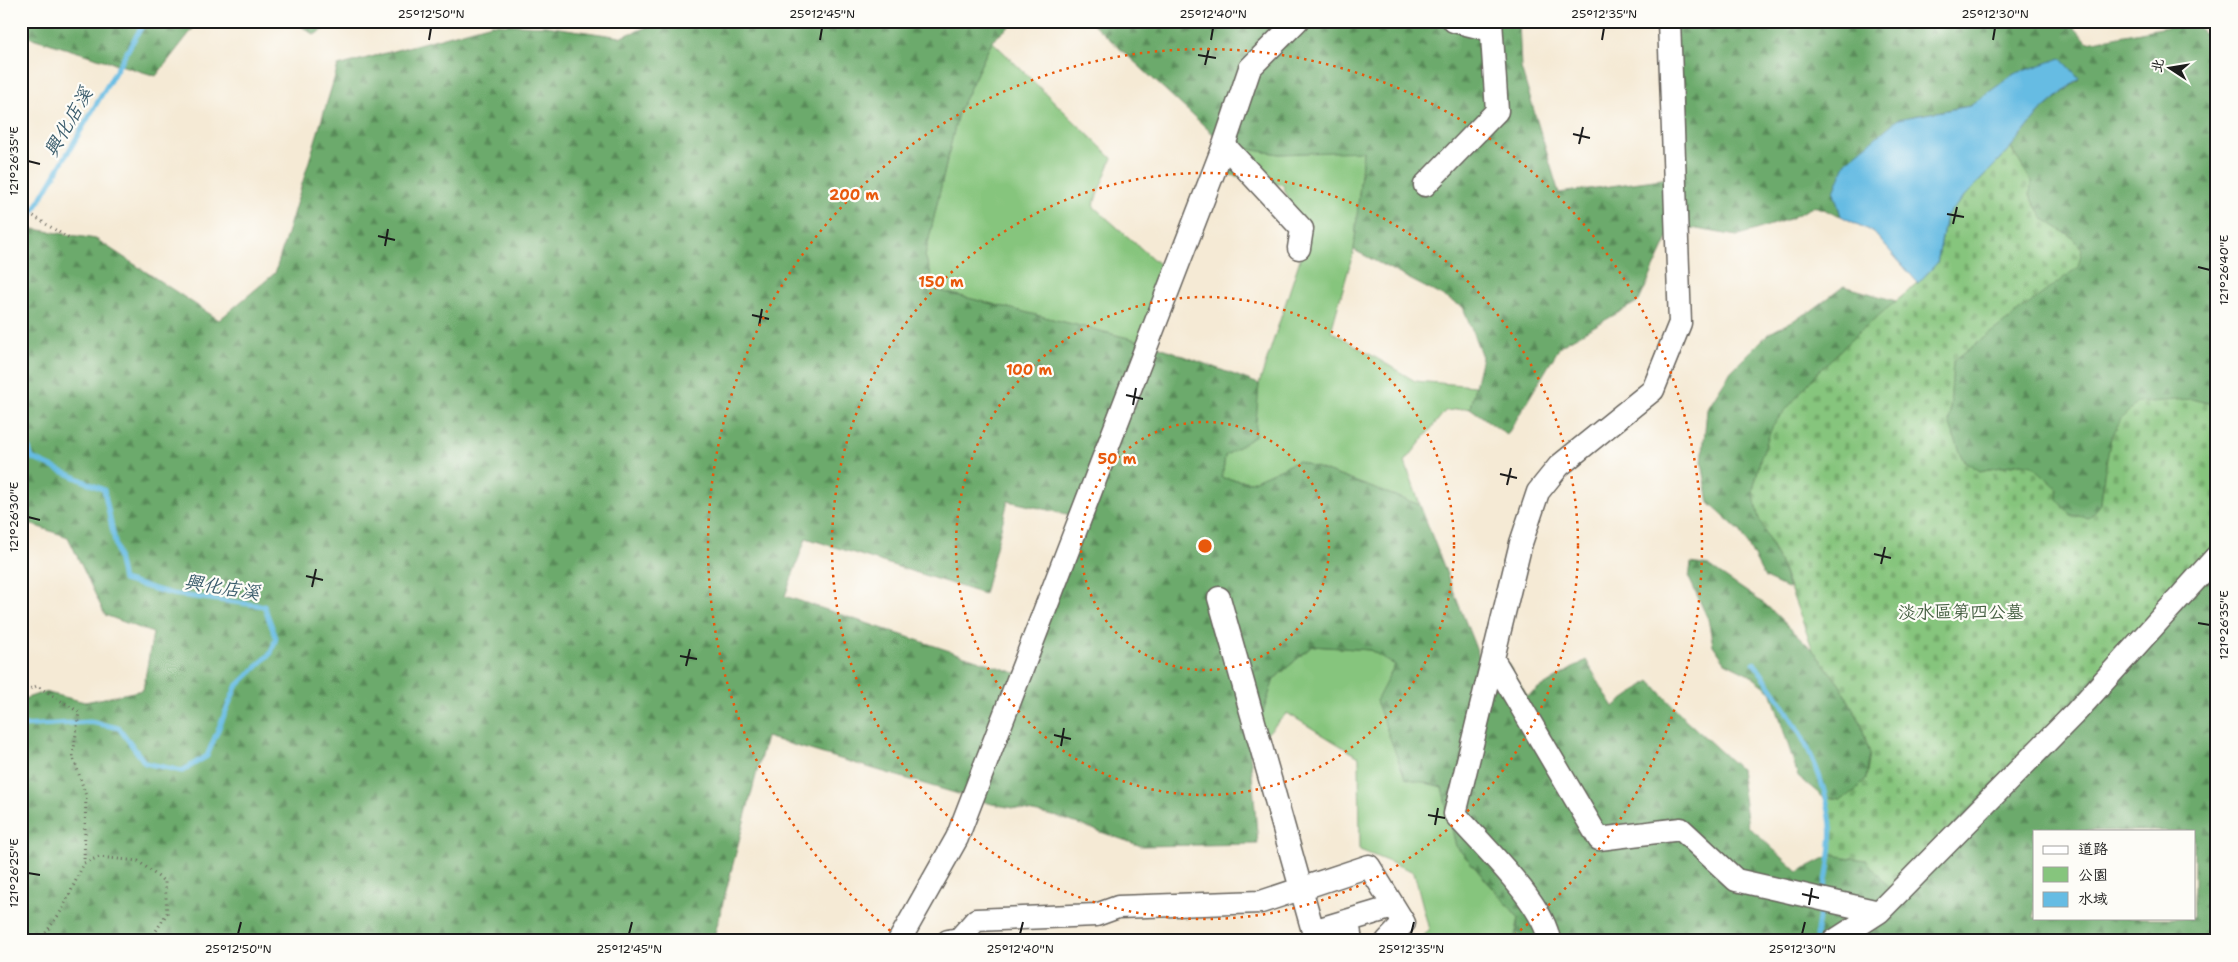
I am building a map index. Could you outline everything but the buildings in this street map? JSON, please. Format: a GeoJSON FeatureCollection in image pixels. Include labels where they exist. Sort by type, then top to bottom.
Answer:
{"type":"FeatureCollection","features":[{"type":"Feature","properties":{"kind":"street"},"geometry":{"type":"LineString","coordinates":[[903,940],[956,838],[1224,145],[1250,68],[1297,21]]}},
{"type":"Feature","properties":{"kind":"street"},"geometry":{"type":"LineString","coordinates":[[1425,185],[1497,111],[1491,26],[1454,21]]}},
{"type":"Feature","properties":{"kind":"street"},"geometry":{"type":"LineString","coordinates":[[1549,941],[1548,934],[1534,904],[1455,814],[1521,544],[1538,492],[1559,466],[1653,390],[1680,323],[1669,21]]}},
{"type":"Feature","properties":{"kind":"street"},"geometry":{"type":"LineString","coordinates":[[1224,145],[1302,229],[1299,248]]}},
{"type":"Feature","properties":{"kind":"street"},"geometry":{"type":"LineString","coordinates":[[1834,941],[1879,912],[2076,712],[2217,556]]}},
{"type":"Feature","properties":{"kind":"street"},"geometry":{"type":"LineString","coordinates":[[1219,598],[1313,936],[1350,931],[1393,907]]}},
{"type":"Feature","properties":{"kind":"street"},"geometry":{"type":"LineString","coordinates":[[1493,659],[1599,839],[1681,829],[1736,880],[1879,912]]}},
{"type":"Feature","properties":{"kind":"street"},"geometry":{"type":"LineString","coordinates":[[948,941],[959,939],[976,920],[1096,916],[1118,907],[1261,902],[1369,866],[1404,923],[1387,941]]}},
{"type":"Feature","properties":{"kind":"path"},"geometry":{"type":"LineString","coordinates":[[21,208],[71,240]]}},
{"type":"Feature","properties":{"kind":"path"},"geometry":{"type":"LineString","coordinates":[[21,692],[37,686],[64,701],[79,712],[80,716],[73,756],[86,796],[84,862],[62,910],[40,941]]}},
{"type":"Feature","properties":{"kind":"path"},"geometry":{"type":"LineString","coordinates":[[84,862],[98,857],[138,861],[164,882],[167,913],[150,941]]}},
{"type":"Feature","properties":{"kind":"green space"},"geometry":{"type":"Polygon","coordinates":[[[24,21],[199,21],[156,76],[29,37],[24,21]]]}},
{"type":"Feature","properties":{"kind":"green space"},"geometry":{"type":"Polygon","coordinates":[[[294,21],[339,21],[314,35],[294,21]]]}},
{"type":"Feature","properties":{"kind":"green space"},"geometry":{"type":"Polygon","coordinates":[[[655,21],[1016,21],[992,41],[958,113],[925,256],[936,290],[1152,344],[1259,384],[1255,436],[1225,456],[1222,478],[1251,482],[1298,461],[1420,505],[1480,659],[1505,659],[1527,696],[1586,660],[1613,707],[1650,681],[1686,720],[1740,769],[1748,826],[1798,872],[1831,855],[1866,860],[1891,889],[2217,549],[2217,932],[2210,941],[1514,941],[1519,918],[1456,846],[1442,787],[1405,778],[1376,701],[1395,665],[1370,650],[1312,646],[1274,679],[1250,751],[1258,844],[1141,846],[1058,817],[992,804],[766,737],[713,941],[21,941],[21,700],[44,692],[85,702],[143,690],[153,633],[105,615],[68,537],[21,521],[21,227],[96,239],[219,320],[275,273],[338,66],[492,24],[546,26],[621,37],[655,24],[655,21]],[[1008,501],[984,594],[806,538],[785,596],[1022,675],[1084,518],[1008,501]]]}},
{"type":"Feature","properties":{"kind":"green space"},"geometry":{"type":"Polygon","coordinates":[[[1090,21],[1519,21],[1521,68],[1559,193],[1669,178],[1672,21],[2065,21],[2069,22],[2088,42],[2193,22],[2217,47],[2217,405],[2191,399],[2104,475],[2101,504],[2089,518],[2071,515],[2021,463],[1980,471],[1963,460],[1949,423],[1953,361],[2078,266],[2073,238],[2044,219],[2030,196],[2031,181],[2011,148],[2039,113],[2079,79],[2014,74],[1970,106],[1898,119],[1834,192],[1841,216],[1814,206],[1789,219],[1737,236],[1674,225],[1639,301],[1561,345],[1507,435],[1470,408],[1482,357],[1463,307],[1354,250],[1363,151],[1279,154],[1225,145],[1090,21]]]}},
{"type":"Feature","properties":{"kind":"green space"},"geometry":{"type":"Polygon","coordinates":[[[992,41],[1112,158],[1093,206],[1177,280],[1152,344],[936,290],[925,256],[958,113],[992,41]]]}},
{"type":"Feature","properties":{"kind":"green space"},"geometry":{"type":"Polygon","coordinates":[[[1225,145],[1279,154],[1363,150],[1354,250],[1331,331],[1415,381],[1475,386],[1470,408],[1445,411],[1405,462],[1420,505],[1298,461],[1251,482],[1222,478],[1225,456],[1254,436],[1259,384],[1305,244],[1283,185],[1215,172],[1225,145]]]}},
{"type":"Feature","properties":{"kind":"green space","name":"淡水區第四公墓"},"geometry":{"type":"Polygon","coordinates":[[[2011,148],[2031,181],[2030,196],[2044,219],[2073,238],[2082,249],[2078,267],[1953,361],[1949,423],[1963,460],[1980,471],[2022,463],[2032,465],[2057,488],[2057,499],[2071,515],[2089,518],[2101,504],[2111,438],[2121,419],[2137,403],[2191,399],[2217,405],[2217,549],[1891,890],[1866,860],[1831,855],[1832,826],[1824,798],[1841,799],[1855,792],[1866,779],[1870,754],[1861,723],[1840,685],[1813,650],[1782,567],[1759,519],[1753,491],[1761,457],[1773,425],[1818,372],[1860,331],[1918,283],[1937,263],[1946,216],[2011,148]]]}},
{"type":"Feature","properties":{"kind":"green space"},"geometry":{"type":"Polygon","coordinates":[[[1844,286],[1896,301],[1818,372],[1773,426],[1761,457],[1753,491],[1771,545],[1782,567],[1789,589],[1765,578],[1741,532],[1709,503],[1702,462],[1707,409],[1731,371],[1768,334],[1811,311],[1844,286]]]}},
{"type":"Feature","properties":{"kind":"green space"},"geometry":{"type":"Polygon","coordinates":[[[1691,563],[1709,566],[1766,605],[1813,650],[1840,685],[1861,723],[1870,754],[1866,779],[1855,793],[1841,799],[1824,798],[1798,776],[1771,691],[1747,673],[1725,662],[1713,645],[1708,619],[1689,578],[1691,563]]]}},
{"type":"Feature","properties":{"kind":"green space"},"geometry":{"type":"Polygon","coordinates":[[[1312,646],[1370,650],[1395,665],[1442,787],[1456,846],[1519,918],[1514,941],[1419,941],[1429,930],[1414,872],[1360,850],[1359,757],[1287,713],[1250,751],[1274,679],[1312,646]]]}},
{"type":"Feature","properties":{"kind":"water"},"geometry":{"type":"Polygon","coordinates":[[[2061,58],[2079,78],[2039,113],[2011,148],[1946,216],[1937,263],[1918,283],[1874,233],[1841,216],[1834,192],[1846,162],[1898,119],[1970,106],[2014,74],[2061,58]]]}},
{"type":"Feature","properties":{"kind":"waterway","name":"興化店溪"},"geometry":{"type":"LineString","coordinates":[[21,240],[26,224],[145,21]]}},
{"type":"Feature","properties":{"kind":"waterway","name":"興化店溪"},"geometry":{"type":"LineString","coordinates":[[21,424],[32,458],[104,490],[123,580],[172,594],[264,606],[276,638],[271,653],[236,687],[207,756],[182,771],[145,763],[119,728],[90,722],[21,726]]}},
{"type":"Feature","properties":{"kind":"waterway"},"geometry":{"type":"LineString","coordinates":[[1754,663],[1792,719],[1813,760],[1821,781],[1831,825],[1830,856],[1825,886]]}},
{"type":"Feature","properties":{"kind":"waterway"},"geometry":{"type":"LineString","coordinates":[[1816,936],[1820,913]]}}]}
